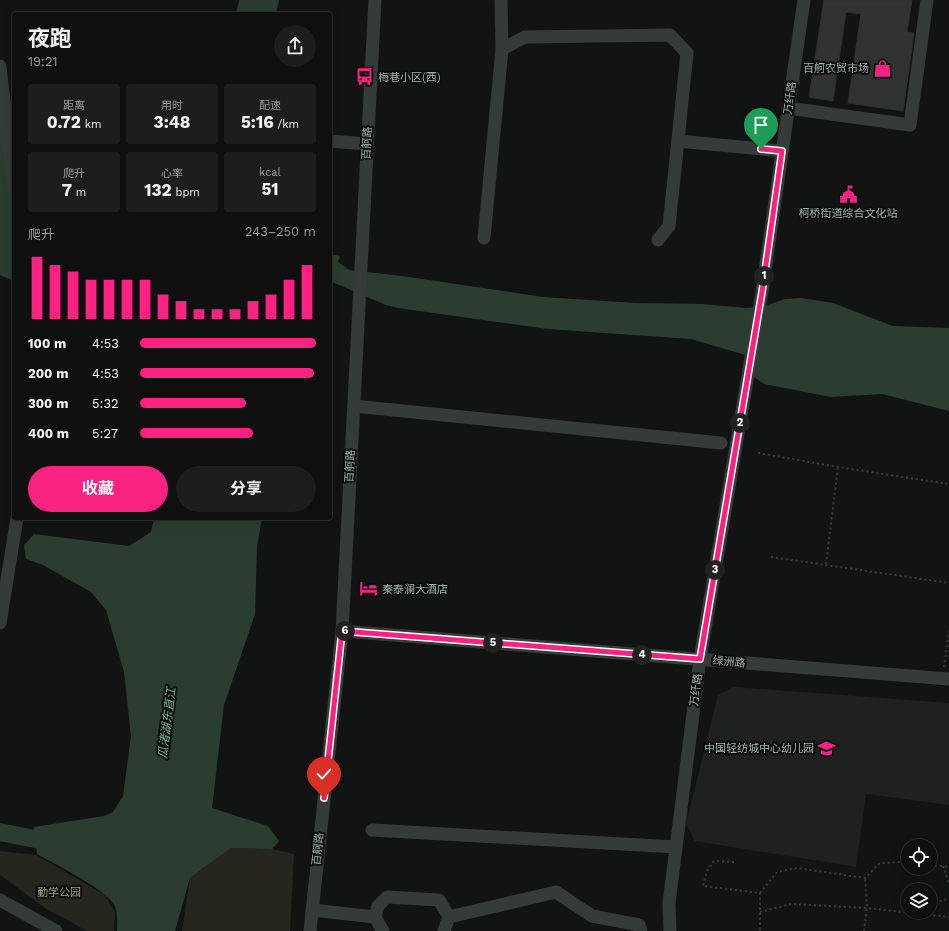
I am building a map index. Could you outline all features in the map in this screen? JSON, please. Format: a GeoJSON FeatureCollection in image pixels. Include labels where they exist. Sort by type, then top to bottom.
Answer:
{"type":"FeatureCollection","features":[{"type":"Feature","properties":{"kind":"street","name":"百舸路"},"geometry":{"type":"LineString","coordinates":[[310,931],[342,631],[375,0]]}},
{"type":"Feature","properties":{"kind":"street"},"geometry":{"type":"LineString","coordinates":[[484,238],[502,49],[501,0]]}},
{"type":"Feature","properties":{"kind":"street","name":"万纤路"},"geometry":{"type":"LineString","coordinates":[[670,931],[669,902],[700,659],[762,292],[804,0]]}},
{"type":"Feature","properties":{"kind":"street"},"geometry":{"type":"LineString","coordinates":[[788,108],[910,126],[927,0]]}},
{"type":"Feature","properties":{"kind":"street"},"geometry":{"type":"LineString","coordinates":[[502,49],[526,37],[670,34],[687,53],[669,226],[658,240]]}},
{"type":"Feature","properties":{"kind":"street"},"geometry":{"type":"LineString","coordinates":[[0,66],[12,173]]}},
{"type":"Feature","properties":{"kind":"street"},"geometry":{"type":"LineString","coordinates":[[332,141],[367,144]]}},
{"type":"Feature","properties":{"kind":"street"},"geometry":{"type":"LineString","coordinates":[[678,141],[782,151]]}},
{"type":"Feature","properties":{"kind":"street"},"geometry":{"type":"LineString","coordinates":[[354,406],[721,443]]}},
{"type":"Feature","properties":{"kind":"street"},"geometry":{"type":"LineString","coordinates":[[0,623],[17,520]]}},
{"type":"Feature","properties":{"kind":"street","name":"绿洲路"},"geometry":{"type":"LineString","coordinates":[[342,631],[946,679]]}},
{"type":"Feature","properties":{"kind":"street"},"geometry":{"type":"LineString","coordinates":[[372,830],[676,847]]}},
{"type":"Feature","properties":{"kind":"street"},"geometry":{"type":"LineString","coordinates":[[449,917],[556,892],[592,916],[639,925],[641,931]]}},
{"type":"Feature","properties":{"kind":"street"},"geometry":{"type":"LineString","coordinates":[[383,931],[375,917],[378,906],[387,897],[439,900],[449,917]]}},
{"type":"Feature","properties":{"kind":"street"},"geometry":{"type":"LineString","coordinates":[[0,900],[56,931]]}},
{"type":"Feature","properties":{"kind":"street"},"geometry":{"type":"LineString","coordinates":[[312,910],[375,917]]}},
{"type":"Feature","properties":{"kind":"street"},"geometry":{"type":"LineString","coordinates":[[444,931],[449,917]]}},
{"type":"Feature","properties":{"kind":"path"},"geometry":{"type":"LineString","coordinates":[[758,453],[949,484]]}},
{"type":"Feature","properties":{"kind":"path"},"geometry":{"type":"LineString","coordinates":[[826,564],[838,467]]}},
{"type":"Feature","properties":{"kind":"path"},"geometry":{"type":"LineString","coordinates":[[771,557],[949,583]]}},
{"type":"Feature","properties":{"kind":"path"},"geometry":{"type":"LineString","coordinates":[[946,679],[949,630]]}},
{"type":"Feature","properties":{"kind":"path"},"geometry":{"type":"LineString","coordinates":[[734,862],[714,861],[707,871],[703,886],[760,894]]}},
{"type":"Feature","properties":{"kind":"path"},"geometry":{"type":"LineString","coordinates":[[864,931],[867,908],[865,878],[880,863],[901,862]]}},
{"type":"Feature","properties":{"kind":"path"},"geometry":{"type":"LineString","coordinates":[[937,866],[949,867]]}},
{"type":"Feature","properties":{"kind":"path"},"geometry":{"type":"LineString","coordinates":[[943,866],[949,884]]}},
{"type":"Feature","properties":{"kind":"path"},"geometry":{"type":"LineString","coordinates":[[760,931],[760,894],[776,872],[797,868],[865,878]]}},
{"type":"Feature","properties":{"kind":"path"},"geometry":{"type":"LineString","coordinates":[[937,902],[949,898]]}},
{"type":"Feature","properties":{"kind":"path"},"geometry":{"type":"LineString","coordinates":[[760,912],[791,904],[901,911]]}},
{"type":"Feature","properties":{"kind":"path"},"geometry":{"type":"LineString","coordinates":[[937,915],[949,917]]}},
{"type":"Feature","properties":{"kind":"shaded area","name":"中国轻纺城中心幼儿园"},"geometry":{"type":"Polygon","coordinates":[[[734,687],[949,703],[949,805],[866,794],[856,867],[695,841],[686,824],[718,695],[734,687]]]}},
{"type":"Feature","properties":{"kind":"green space"},"geometry":{"type":"Polygon","coordinates":[[[231,848],[272,849],[294,854],[290,931],[182,931],[190,878],[231,848]]]}},
{"type":"Feature","properties":{"kind":"green space","name":"勤学公园"},"geometry":{"type":"Polygon","coordinates":[[[0,851],[36,855],[105,895],[115,913],[114,931],[87,931],[45,908],[0,875],[0,851]]]}},
{"type":"Feature","properties":{"kind":"water"},"geometry":{"type":"Polygon","coordinates":[[[239,0],[279,0],[276,12],[236,12],[239,0]]]}},
{"type":"Feature","properties":{"kind":"water"},"geometry":{"type":"Polygon","coordinates":[[[0,112],[12,120],[12,280],[0,275],[0,112]]]}},
{"type":"Feature","properties":{"kind":"water"},"geometry":{"type":"Polygon","coordinates":[[[332,254],[340,256],[338,262],[349,270],[402,276],[543,297],[636,303],[702,304],[746,308],[762,307],[785,299],[801,298],[833,303],[893,326],[949,328],[949,411],[882,394],[831,397],[764,384],[754,377],[749,356],[691,339],[548,329],[398,308],[386,305],[332,282],[332,254]]]}},
{"type":"Feature","properties":{"kind":"water","name":"瓜渚湖东直江"},"geometry":{"type":"Polygon","coordinates":[[[154,520],[262,520],[257,546],[255,614],[224,705],[212,808],[268,826],[279,841],[272,849],[231,848],[190,878],[175,931],[117,931],[116,909],[110,899],[91,885],[37,854],[34,827],[104,816],[113,812],[123,796],[131,736],[124,672],[106,610],[91,592],[43,565],[26,559],[24,545],[34,534],[129,546],[151,532],[154,520]]]}},
{"type":"Feature","properties":{"kind":"building"},"geometry":{"type":"Polygon","coordinates":[[[824,0],[912,0],[907,32],[914,33],[903,111],[848,103],[861,14],[846,12],[833,101],[809,97],[824,0]]]}},
{"type":"Feature","properties":{"kind":"waterway"},"geometry":{"type":"LineString","coordinates":[[0,832],[35,839]]}},
{"type":"Feature","properties":{"kind":"place","name":"百舸农贸市场"},"geometry":{"type":"Point","coordinates":[882,68]}},
{"type":"Feature","properties":{"kind":"place","name":"梅巷小区(西)"},"geometry":{"type":"Point","coordinates":[365,77]}},
{"type":"Feature","properties":{"kind":"place","name":"柯桥街道综合文化站"},"geometry":{"type":"Point","coordinates":[848,195]}},
{"type":"Feature","properties":{"kind":"place","name":"秦泰澜大酒店"},"geometry":{"type":"Point","coordinates":[369,589]}},
{"type":"Feature","properties":{"kind":"place","name":"中国轻纺城中心幼儿园"},"geometry":{"type":"Point","coordinates":[827,748]}},
{"type":"Feature","properties":{"kind":"route"},"geometry":{"type":"LineString","coordinates":[[324,798],[342,631],[700,659],[762,292],[782,151],[761,149]]}}]}
